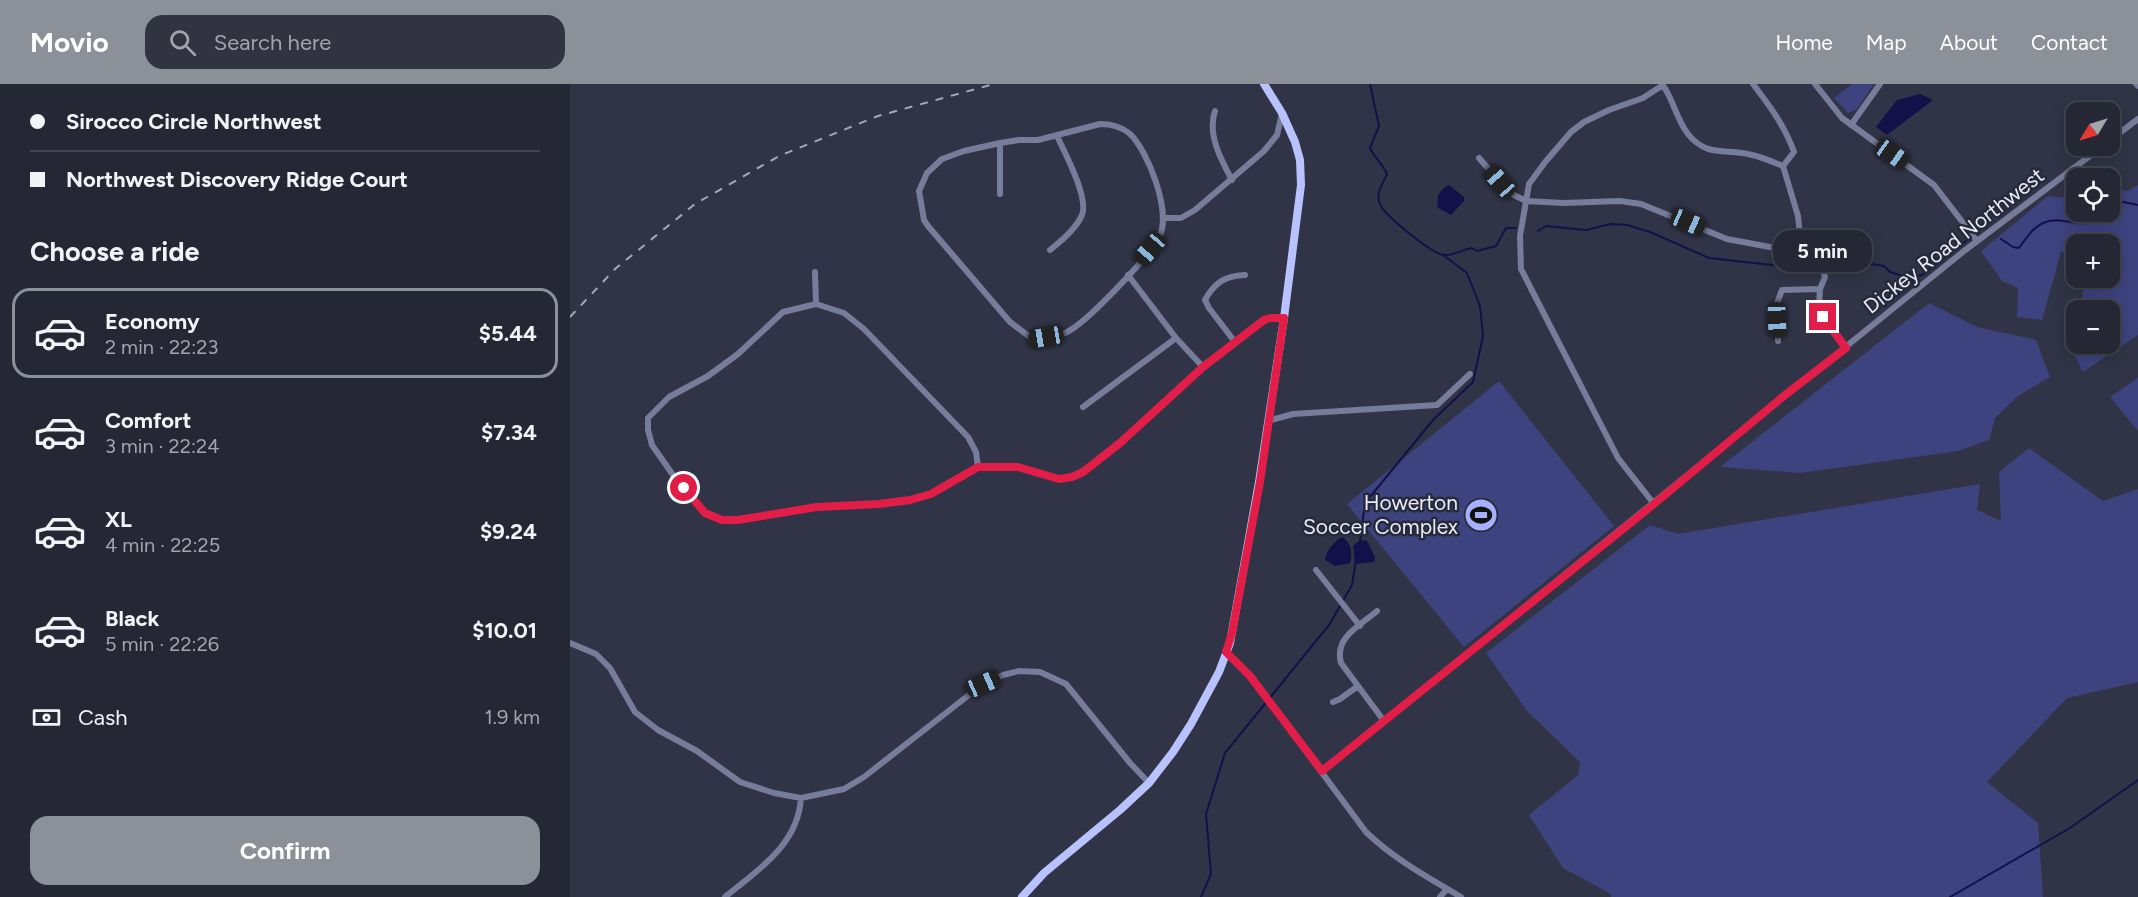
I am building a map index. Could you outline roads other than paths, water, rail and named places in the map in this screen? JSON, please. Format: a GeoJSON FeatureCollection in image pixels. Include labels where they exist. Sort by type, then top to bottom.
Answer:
{"type":"FeatureCollection","features":[{"type":"Feature","properties":{"kind":"main road"},"geometry":{"type":"LineString","coordinates":[[1022,897],[1044,873],[1149,783],[1191,724],[1219,672],[1232,633],[1260,482],[1284,318],[1301,177],[1297,147],[1282,113],[1264,84]]}},
{"type":"Feature","properties":{"kind":"street"},"geometry":{"type":"LineString","coordinates":[[1753,84],[1778,117],[1791,142],[1794,152],[1783,166]]}},
{"type":"Feature","properties":{"kind":"street"},"geometry":{"type":"LineString","coordinates":[[1815,84],[1842,118],[1934,185],[1977,241]]}},
{"type":"Feature","properties":{"kind":"street"},"geometry":{"type":"LineString","coordinates":[[1851,125],[1880,84]]}},
{"type":"Feature","properties":{"kind":"street"},"geometry":{"type":"LineString","coordinates":[[1654,504],[1618,458],[1521,269],[1520,236],[1529,184],[1571,132],[1584,122],[1643,98],[1662,85],[1673,101],[1682,125],[1700,146],[1715,152],[1752,155],[1783,166]]}},
{"type":"Feature","properties":{"kind":"street"},"geometry":{"type":"LineString","coordinates":[[1215,111],[1210,123],[1222,163],[1232,180]]}},
{"type":"Feature","properties":{"kind":"street"},"geometry":{"type":"LineString","coordinates":[[1164,218],[1181,218],[1195,210],[1232,180],[1264,151],[1277,135],[1282,113]]}},
{"type":"Feature","properties":{"kind":"street"},"geometry":{"type":"LineString","coordinates":[[2120,133],[2138,119]]}},
{"type":"Feature","properties":{"kind":"street"},"geometry":{"type":"LineString","coordinates":[[1112,124],[1130,134],[1139,146],[1158,188],[1164,218],[1160,235],[1103,303],[1065,333],[1034,340],[1010,322],[924,220],[920,199],[922,182],[927,173],[942,159],[1000,143],[1038,140],[1074,129],[1112,124]]}},
{"type":"Feature","properties":{"kind":"street"},"geometry":{"type":"LineString","coordinates":[[1050,250],[1076,225],[1082,216],[1084,206],[1057,136]]}},
{"type":"Feature","properties":{"kind":"street"},"geometry":{"type":"LineString","coordinates":[[1000,143],[1000,194]]}},
{"type":"Feature","properties":{"kind":"street","name":"Dickey Road Northwest"},"geometry":{"type":"LineString","coordinates":[[1322,771],[1977,241],[2090,156]]}},
{"type":"Feature","properties":{"kind":"street"},"geometry":{"type":"LineString","coordinates":[[1479,158],[1507,189],[1526,201],[1552,203],[1620,201],[1641,204],[1727,239],[1770,247],[1803,245]]}},
{"type":"Feature","properties":{"kind":"street"},"geometry":{"type":"LineString","coordinates":[[1783,166],[1798,216],[1803,245],[1820,261],[1825,277],[1820,290],[1819,305],[1823,317],[1846,348]]}},
{"type":"Feature","properties":{"kind":"street"},"geometry":{"type":"LineString","coordinates":[[814,272],[816,304]]}},
{"type":"Feature","properties":{"kind":"street"},"geometry":{"type":"LineString","coordinates":[[1128,275],[1176,338],[1203,367]]}},
{"type":"Feature","properties":{"kind":"street"},"geometry":{"type":"LineString","coordinates":[[1235,342],[1205,300],[1210,291],[1230,276],[1245,275]]}},
{"type":"Feature","properties":{"kind":"street"},"geometry":{"type":"LineString","coordinates":[[1778,341],[1777,303],[1782,290],[1820,290]]}},
{"type":"Feature","properties":{"kind":"street"},"geometry":{"type":"LineString","coordinates":[[978,467],[976,452],[968,436],[872,338],[844,314],[816,304],[783,312],[738,354],[708,376],[669,397],[648,418],[652,445],[673,475],[705,513],[722,520],[738,520],[817,507],[910,500],[931,494],[978,467],[1018,467],[1059,479],[1072,477],[1083,472],[1120,443],[1203,367],[1264,320],[1284,318]]}},
{"type":"Feature","properties":{"kind":"street"},"geometry":{"type":"LineString","coordinates":[[1083,407],[1176,338]]}},
{"type":"Feature","properties":{"kind":"street"},"geometry":{"type":"LineString","coordinates":[[1268,422],[1293,414],[1437,405],[1470,374]]}},
{"type":"Feature","properties":{"kind":"street"},"geometry":{"type":"LineString","coordinates":[[1316,570],[1360,626]]}},
{"type":"Feature","properties":{"kind":"street"},"geometry":{"type":"LineString","coordinates":[[1377,611],[1344,639],[1338,652],[1341,663],[1384,721]]}},
{"type":"Feature","properties":{"kind":"street"},"geometry":{"type":"LineString","coordinates":[[570,643],[599,657],[621,684],[635,712],[658,729],[696,751],[740,782],[774,793],[801,798],[844,789],[864,777],[983,684],[1019,671],[1040,672],[1066,684],[1149,783]]}},
{"type":"Feature","properties":{"kind":"street"},"geometry":{"type":"LineString","coordinates":[[1226,652],[1250,676],[1366,832],[1412,869],[1461,897]]}},
{"type":"Feature","properties":{"kind":"street"},"geometry":{"type":"LineString","coordinates":[[1333,702],[1359,687]]}},
{"type":"Feature","properties":{"kind":"street"},"geometry":{"type":"LineString","coordinates":[[725,897],[780,851],[800,814],[801,798]]}},
{"type":"Feature","properties":{"kind":"street"},"geometry":{"type":"LineString","coordinates":[[1440,897],[1447,889]]}},
{"type":"Feature","properties":{"kind":"waterway"},"geometry":{"type":"LineString","coordinates":[[1370,84],[1379,126],[1370,148],[1387,175],[1381,187],[1379,202],[1392,218],[1420,242],[1444,255],[1472,248],[1477,251],[1496,246],[1506,228],[1516,228]]}},
{"type":"Feature","properties":{"kind":"waterway"},"geometry":{"type":"LineString","coordinates":[[2120,201],[2138,205]]}},
{"type":"Feature","properties":{"kind":"waterway"},"geometry":{"type":"LineString","coordinates":[[2001,239],[2019,248],[2039,225],[2051,221],[2066,221]]}},
{"type":"Feature","properties":{"kind":"waterway"},"geometry":{"type":"LineString","coordinates":[[2074,222],[2088,222]]}},
{"type":"Feature","properties":{"kind":"waterway"},"geometry":{"type":"LineString","coordinates":[[1538,231],[1546,226],[1586,230],[1611,224],[1627,225],[1650,232],[1709,258],[1772,265],[1811,266]]}},
{"type":"Feature","properties":{"kind":"waterway"},"geometry":{"type":"LineString","coordinates":[[1831,265],[1859,262],[1884,266],[1890,272],[1912,277],[1922,275],[1970,238]]}},
{"type":"Feature","properties":{"kind":"waterway"},"geometry":{"type":"LineString","coordinates":[[1360,541],[1365,503],[1433,420],[1473,382],[1483,336],[1480,306],[1467,273],[1443,255]]}},
{"type":"Feature","properties":{"kind":"waterway"},"geometry":{"type":"LineString","coordinates":[[1201,897],[1211,874],[1206,814],[1225,753],[1329,625],[1352,585],[1356,561]]}},
{"type":"Feature","properties":{"kind":"waterway"},"geometry":{"type":"LineString","coordinates":[[1950,897],[2070,828],[2138,780]]}},
{"type":"Feature","properties":{"kind":"railway"},"geometry":{"type":"LineString","coordinates":[[570,317],[615,269],[695,204],[779,156],[878,116],[994,84]]}},
{"type":"Feature","properties":{"kind":"place","name":"Howerton Soccer Complex"},"geometry":{"type":"Point","coordinates":[1481,515]}}]}
